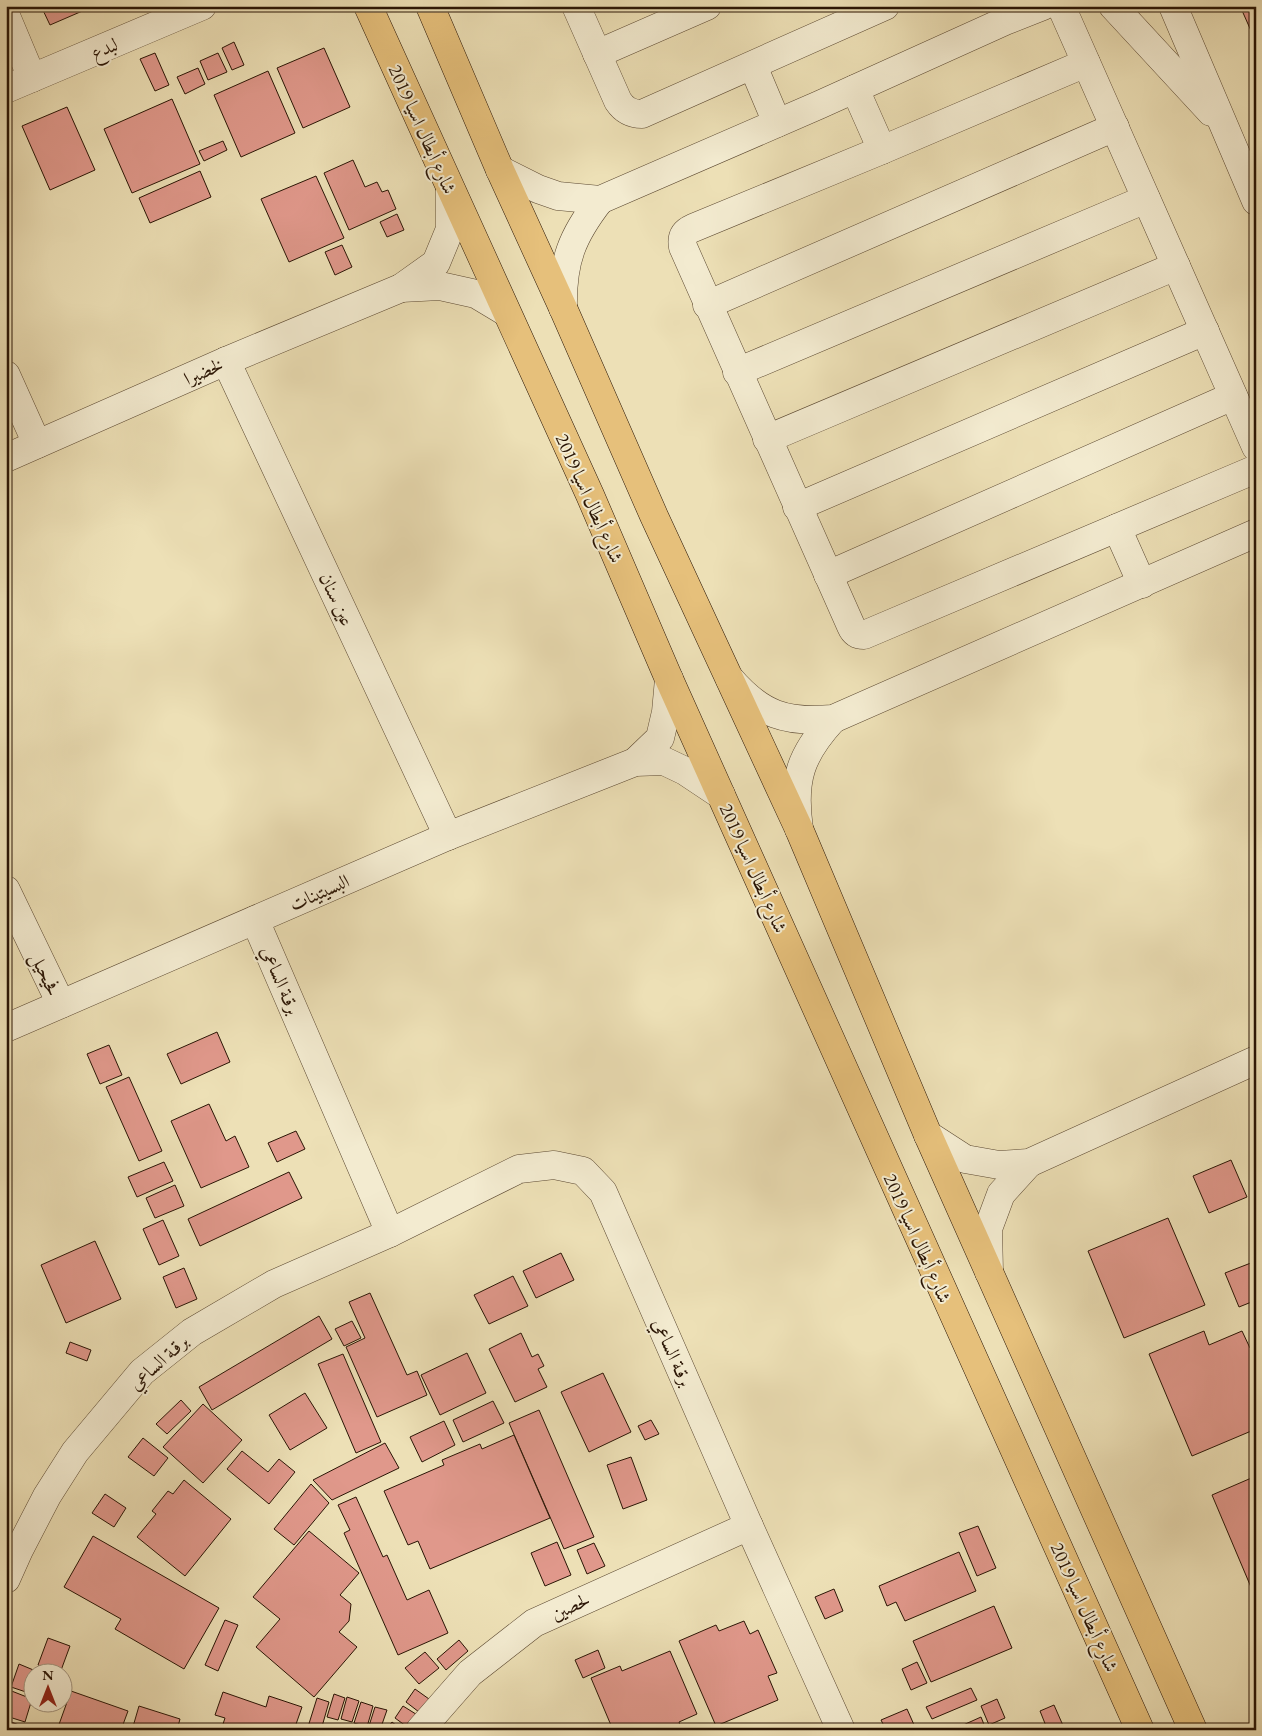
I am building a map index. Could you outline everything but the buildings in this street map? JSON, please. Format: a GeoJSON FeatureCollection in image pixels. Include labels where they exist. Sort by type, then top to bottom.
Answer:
{"type":"FeatureCollection","features":[{"type":"Feature","properties":{"kind":"main road","name":"شارع أبطال اسيا 2019"},"geometry":{"type":"LineString","coordinates":[[368,6],[590,495],[669,679],[1140,1730]]}},
{"type":"Feature","properties":{"kind":"main road"},"geometry":{"type":"LineString","coordinates":[[430,6],[500,170],[654,516],[799,829],[928,1135],[1193,1730]]}},
{"type":"Feature","properties":{"kind":"street","name":"لبدع"},"geometry":{"type":"LineString","coordinates":[[6,89],[202,6]]}},
{"type":"Feature","properties":{"kind":"street"},"geometry":{"type":"LineString","coordinates":[[576,6],[618,101],[623,108],[636,114],[642,114],[753,66],[885,6]]}},
{"type":"Feature","properties":{"kind":"street"},"geometry":{"type":"LineString","coordinates":[[597,54],[706,6]]}},
{"type":"Feature","properties":{"kind":"street"},"geometry":{"type":"LineString","coordinates":[[500,170],[551,194],[579,199],[600,200],[855,89],[1005,21],[1043,6]]}},
{"type":"Feature","properties":{"kind":"street"},"geometry":{"type":"LineString","coordinates":[[1061,6],[1256,447]]}},
{"type":"Feature","properties":{"kind":"street"},"geometry":{"type":"LineString","coordinates":[[1113,6],[1224,127]]}},
{"type":"Feature","properties":{"kind":"street"},"geometry":{"type":"LineString","coordinates":[[1173,6],[1256,201]]}},
{"type":"Feature","properties":{"kind":"street"},"geometry":{"type":"LineString","coordinates":[[6,16],[32,78]]}},
{"type":"Feature","properties":{"kind":"street"},"geometry":{"type":"LineString","coordinates":[[1086,63],[687,231],[683,237],[683,247],[707,305],[828,576],[854,632],[859,635],[864,635],[1256,469]]}},
{"type":"Feature","properties":{"kind":"street"},"geometry":{"type":"LineString","coordinates":[[753,66],[777,123]]}},
{"type":"Feature","properties":{"kind":"street"},"geometry":{"type":"LineString","coordinates":[[855,89],[882,150]]}},
{"type":"Feature","properties":{"kind":"street"},"geometry":{"type":"LineString","coordinates":[[707,305],[1115,127]]}},
{"type":"Feature","properties":{"kind":"street","name":"لخضيرا"},"geometry":{"type":"LineString","coordinates":[[6,458],[226,361],[401,288],[436,262],[450,228],[450,189]]}},
{"type":"Feature","properties":{"kind":"street"},"geometry":{"type":"LineString","coordinates":[[737,372],[1146,199]]}},
{"type":"Feature","properties":{"kind":"street"},"geometry":{"type":"LineString","coordinates":[[563,308],[563,284],[574,239],[600,200]]}},
{"type":"Feature","properties":{"kind":"street"},"geometry":{"type":"LineString","coordinates":[[767,439],[1176,266]]}},
{"type":"Feature","properties":{"kind":"street","name":"لخضيرا"},"geometry":{"type":"LineString","coordinates":[[401,288],[440,286],[476,294],[506,312]]}},
{"type":"Feature","properties":{"kind":"street"},"geometry":{"type":"LineString","coordinates":[[797,507],[1205,331]]}},
{"type":"Feature","properties":{"kind":"street","name":"عين سنان"},"geometry":{"type":"LineString","coordinates":[[226,361],[448,836]]}},
{"type":"Feature","properties":{"kind":"street"},"geometry":{"type":"LineString","coordinates":[[6,375],[37,444]]}},
{"type":"Feature","properties":{"kind":"street"},"geometry":{"type":"LineString","coordinates":[[828,576],[1233,396]]}},
{"type":"Feature","properties":{"kind":"street"},"geometry":{"type":"LineString","coordinates":[[1117,528],[1142,584]]}},
{"type":"Feature","properties":{"kind":"street"},"geometry":{"type":"LineString","coordinates":[[729,677],[744,695],[771,712],[786,718],[809,721],[833,719],[1256,533]]}},
{"type":"Feature","properties":{"kind":"street","name":"البسيتينات"},"geometry":{"type":"LineString","coordinates":[[635,762],[660,738],[666,712],[669,679]]}},
{"type":"Feature","properties":{"kind":"street"},"geometry":{"type":"LineString","coordinates":[[799,829],[796,805],[797,781],[804,758],[817,737],[833,719]]}},
{"type":"Feature","properties":{"kind":"street","name":"البسيتينات"},"geometry":{"type":"LineString","coordinates":[[6,1028],[448,836],[635,762],[664,761],[685,770],[721,795]]}},
{"type":"Feature","properties":{"kind":"street","name":"فحيحيل"},"geometry":{"type":"LineString","coordinates":[[6,890],[61,1004]]}},
{"type":"Feature","properties":{"kind":"street","name":"برقـة الساعي"},"geometry":{"type":"LineString","coordinates":[[255,920],[390,1233]]}},
{"type":"Feature","properties":{"kind":"street"},"geometry":{"type":"LineString","coordinates":[[928,1135],[965,1159],[999,1164],[1029,1163],[1256,1060]]}},
{"type":"Feature","properties":{"kind":"street"},"geometry":{"type":"LineString","coordinates":[[989,1272],[988,1229],[1001,1194],[1029,1163]]}},
{"type":"Feature","properties":{"kind":"street","name":"برقـة الساعي"},"geometry":{"type":"LineString","coordinates":[[6,1580],[47,1496],[75,1452],[142,1372],[192,1332],[274,1284],[390,1233],[519,1169],[554,1165],[583,1171],[603,1192],[749,1526],[841,1730]]}},
{"type":"Feature","properties":{"kind":"street","name":"لحصين"},"geometry":{"type":"LineString","coordinates":[[420,1730],[470,1673],[534,1623],[749,1526]]}}]}
